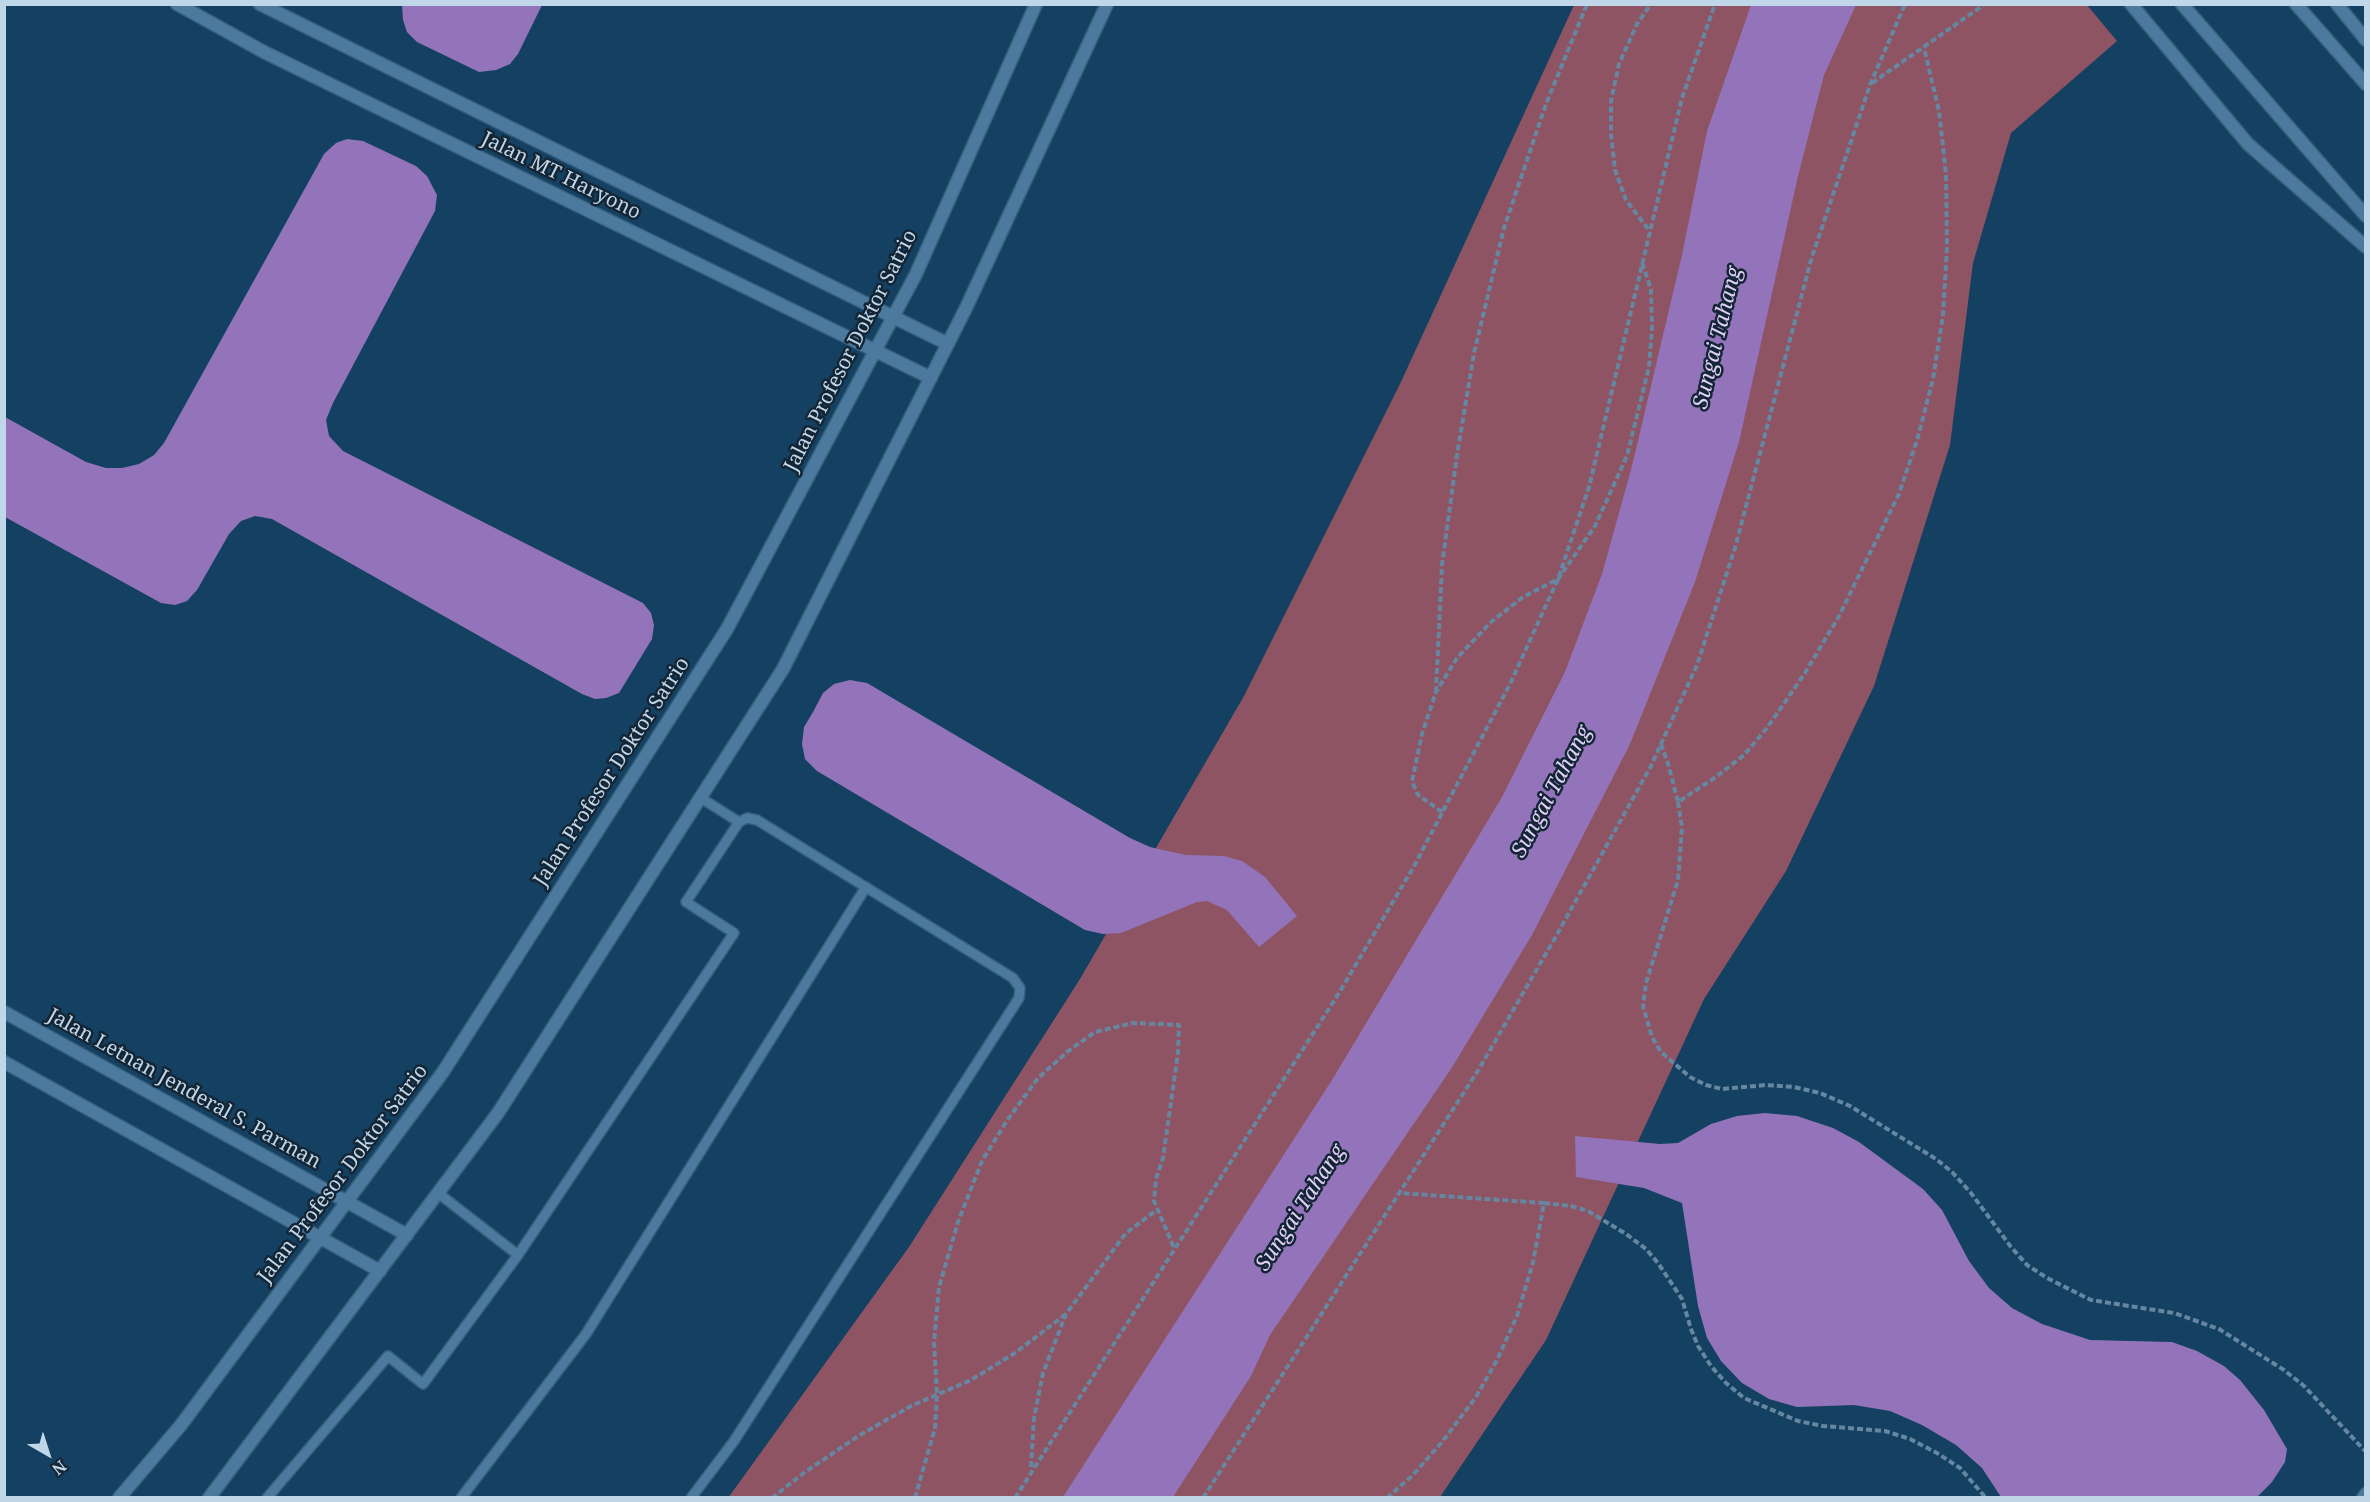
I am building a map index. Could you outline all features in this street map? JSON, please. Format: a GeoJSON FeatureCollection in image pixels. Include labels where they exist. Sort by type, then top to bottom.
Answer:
{"type":"FeatureCollection","features":[{"type":"Feature","properties":{"kind":"street","name":"Jalan MT Haryono"},"geometry":{"type":"LineString","coordinates":[[177,4],[264,52],[931,378]]}},
{"type":"Feature","properties":{"kind":"street","name":"Jalan MT Haryono"},"geometry":{"type":"LineString","coordinates":[[260,4],[948,344]]}},
{"type":"Feature","properties":{"kind":"street","name":"Jalan Profesor Doktor Satrio"},"geometry":{"type":"LineString","coordinates":[[119,1497],[181,1425],[443,1072],[727,629],[916,274],[1036,4]]}},
{"type":"Feature","properties":{"kind":"street"},"geometry":{"type":"LineString","coordinates":[[208,1497],[498,1113],[783,669],[948,344],[1107,4]]}},
{"type":"Feature","properties":{"kind":"street"},"geometry":{"type":"LineString","coordinates":[[2131,4],[2248,144],[2366,247]]}},
{"type":"Feature","properties":{"kind":"street"},"geometry":{"type":"LineString","coordinates":[[2182,4],[2366,216]]}},
{"type":"Feature","properties":{"kind":"street"},"geometry":{"type":"LineString","coordinates":[[2296,4],[2366,84]]}},
{"type":"Feature","properties":{"kind":"street"},"geometry":{"type":"LineString","coordinates":[[2337,4],[2366,40]]}},
{"type":"Feature","properties":{"kind":"street","name":"Jalan Letnan Jenderal S. Parman"},"geometry":{"type":"LineString","coordinates":[[4,1012],[407,1235]]}},
{"type":"Feature","properties":{"kind":"street"},"geometry":{"type":"LineString","coordinates":[[4,1062],[380,1271]]}},
{"type":"Feature","properties":{"kind":"lane"},"geometry":{"type":"LineString","coordinates":[[701,798],[738,822]]}},
{"type":"Feature","properties":{"kind":"lane"},"geometry":{"type":"LineString","coordinates":[[267,1497],[388,1356],[423,1384],[518,1255],[734,933],[686,902],[738,822],[747,818],[756,820],[1013,978],[1020,988],[1019,998],[734,1441],[691,1497]]}},
{"type":"Feature","properties":{"kind":"lane"},"geometry":{"type":"LineString","coordinates":[[462,1497],[586,1334],[866,887]]}},
{"type":"Feature","properties":{"kind":"lane"},"geometry":{"type":"LineString","coordinates":[[438,1193],[518,1255]]}},
{"type":"Feature","properties":{"kind":"path"},"geometry":{"type":"LineString","coordinates":[[1436,692],[1442,565],[1474,353],[1504,228],[1546,104],[1587,4]]}},
{"type":"Feature","properties":{"kind":"path"},"geometry":{"type":"LineString","coordinates":[[1649,230],[1626,200],[1615,170],[1611,134],[1611,100],[1619,63],[1637,24],[1651,4]]}},
{"type":"Feature","properties":{"kind":"path"},"geometry":{"type":"LineString","coordinates":[[1015,1497],[1339,993],[1413,868],[1510,684],[1558,579],[1589,487],[1682,98],[1715,4]]}},
{"type":"Feature","properties":{"kind":"path"},"geometry":{"type":"LineString","coordinates":[[1203,1497],[1479,1069],[1651,766],[1697,665],[1735,548],[1811,260],[1870,85],[1905,4]]}},
{"type":"Feature","properties":{"kind":"path"},"geometry":{"type":"LineString","coordinates":[[1870,85],[1984,4]]}},
{"type":"Feature","properties":{"kind":"path"},"geometry":{"type":"LineString","coordinates":[[1678,802],[1744,755],[1767,728],[1805,673],[1839,616],[1872,553],[1899,494],[1918,437],[1933,379],[1943,315],[1947,247],[1946,174],[1940,111],[1924,48]]}},
{"type":"Feature","properties":{"kind":"path"},"geometry":{"type":"LineString","coordinates":[[1442,812],[1418,795],[1412,781],[1422,734],[1436,692],[1457,658],[1491,622],[1523,597],[1558,579],[1595,526],[1628,456],[1649,367],[1652,328],[1651,290],[1642,261]]}},
{"type":"Feature","properties":{"kind":"path"},"geometry":{"type":"LineString","coordinates":[[1661,744],[1678,802],[1682,828],[1678,880],[1646,983],[1643,1006],[1652,1037],[1661,1052],[1690,1077],[1706,1085],[1722,1089],[1767,1085],[1794,1087],[1820,1093],[1850,1106],[1936,1159],[1952,1172],[2027,1265],[2047,1278],[2091,1300],[2166,1312],[2219,1329],[2277,1365],[2304,1386],[2366,1452]]}},
{"type":"Feature","properties":{"kind":"path"},"geometry":{"type":"LineString","coordinates":[[915,1497],[935,1428],[938,1395],[934,1342],[939,1287],[958,1222],[982,1161],[1006,1122],[1038,1078],[1067,1052],[1095,1032],[1133,1023],[1179,1025],[1178,1053],[1165,1146],[1156,1179],[1154,1201],[1174,1248]]}},
{"type":"Feature","properties":{"kind":"path"},"geometry":{"type":"LineString","coordinates":[[1399,1193],[1544,1203],[1570,1206],[1587,1211],[1626,1234],[1646,1249],[1658,1263],[1682,1299],[1690,1329],[1711,1366],[1744,1398],[1798,1421],[1823,1426],[1885,1431],[1910,1439],[1937,1452],[1960,1468],[1986,1497]]}},
{"type":"Feature","properties":{"kind":"path"},"geometry":{"type":"LineString","coordinates":[[1387,1497],[1413,1475],[1442,1442],[1476,1397],[1497,1360],[1517,1316],[1533,1263],[1544,1203]]}},
{"type":"Feature","properties":{"kind":"path"},"geometry":{"type":"LineString","coordinates":[[1031,1467],[1034,1418],[1043,1373],[1066,1314],[1126,1233],[1158,1209]]}},
{"type":"Feature","properties":{"kind":"path"},"geometry":{"type":"LineString","coordinates":[[772,1497],[860,1435],[971,1380],[1006,1358],[1066,1314]]}},
{"type":"Feature","properties":{"kind":"shaded area"},"geometry":{"type":"Polygon","coordinates":[[[1574,5],[2087,5],[2117,41],[2011,133],[1973,263],[1950,445],[1874,686],[1786,871],[1704,999],[1546,1340],[1440,1497],[728,1498],[909,1247],[1080,979],[1244,696],[1400,384],[1574,5]]]}},
{"type":"Feature","properties":{"kind":"water"},"geometry":{"type":"Polygon","coordinates":[[[402,4],[542,5],[518,54],[510,64],[496,70],[479,72],[417,42],[407,32],[403,20],[402,4]]]}},
{"type":"Feature","properties":{"kind":"water","name":"Sungai Tahang"},"geometry":{"type":"Polygon","coordinates":[[[1751,5],[1856,5],[1824,75],[1798,176],[1739,442],[1695,582],[1630,744],[1532,935],[1451,1069],[1270,1335],[1251,1376],[1173,1497],[1063,1497],[1332,1080],[1502,797],[1565,672],[1602,574],[1632,466],[1682,255],[1707,131],[1751,5]]]}},
{"type":"Feature","properties":{"kind":"water"},"geometry":{"type":"Polygon","coordinates":[[[347,139],[363,141],[416,166],[427,176],[437,195],[435,211],[333,403],[326,420],[329,436],[343,451],[643,603],[651,613],[654,625],[652,639],[619,693],[595,699],[582,694],[272,519],[255,516],[241,521],[229,534],[197,590],[187,601],[175,605],[161,603],[5,517],[5,417],[86,462],[106,468],[122,468],[139,464],[154,455],[164,443],[324,154],[336,143],[347,139]]]}},
{"type":"Feature","properties":{"kind":"water"},"geometry":{"type":"Polygon","coordinates":[[[850,680],[867,683],[1130,838],[1150,847],[1186,855],[1224,856],[1242,861],[1265,877],[1297,916],[1259,947],[1227,910],[1207,901],[1197,902],[1121,933],[1103,934],[1085,930],[817,771],[805,759],[802,744],[804,727],[823,693],[834,684],[850,680]]]}},
{"type":"Feature","properties":{"kind":"water"},"geometry":{"type":"Polygon","coordinates":[[[1765,1113],[1797,1116],[1833,1128],[1859,1142],[1923,1189],[1942,1210],[1969,1261],[1989,1288],[2012,1308],[2042,1324],[2090,1340],[2172,1342],[2197,1351],[2224,1366],[2240,1380],[2264,1410],[2287,1449],[2285,1462],[2272,1482],[2257,1497],[2001,1497],[1982,1468],[1956,1445],[1922,1425],[1890,1411],[1854,1405],[1797,1407],[1769,1399],[1742,1383],[1721,1361],[1707,1338],[1698,1306],[1682,1203],[1644,1188],[1576,1177],[1575,1136],[1660,1144],[1678,1143],[1711,1124],[1737,1116],[1765,1113]]]}}]}
